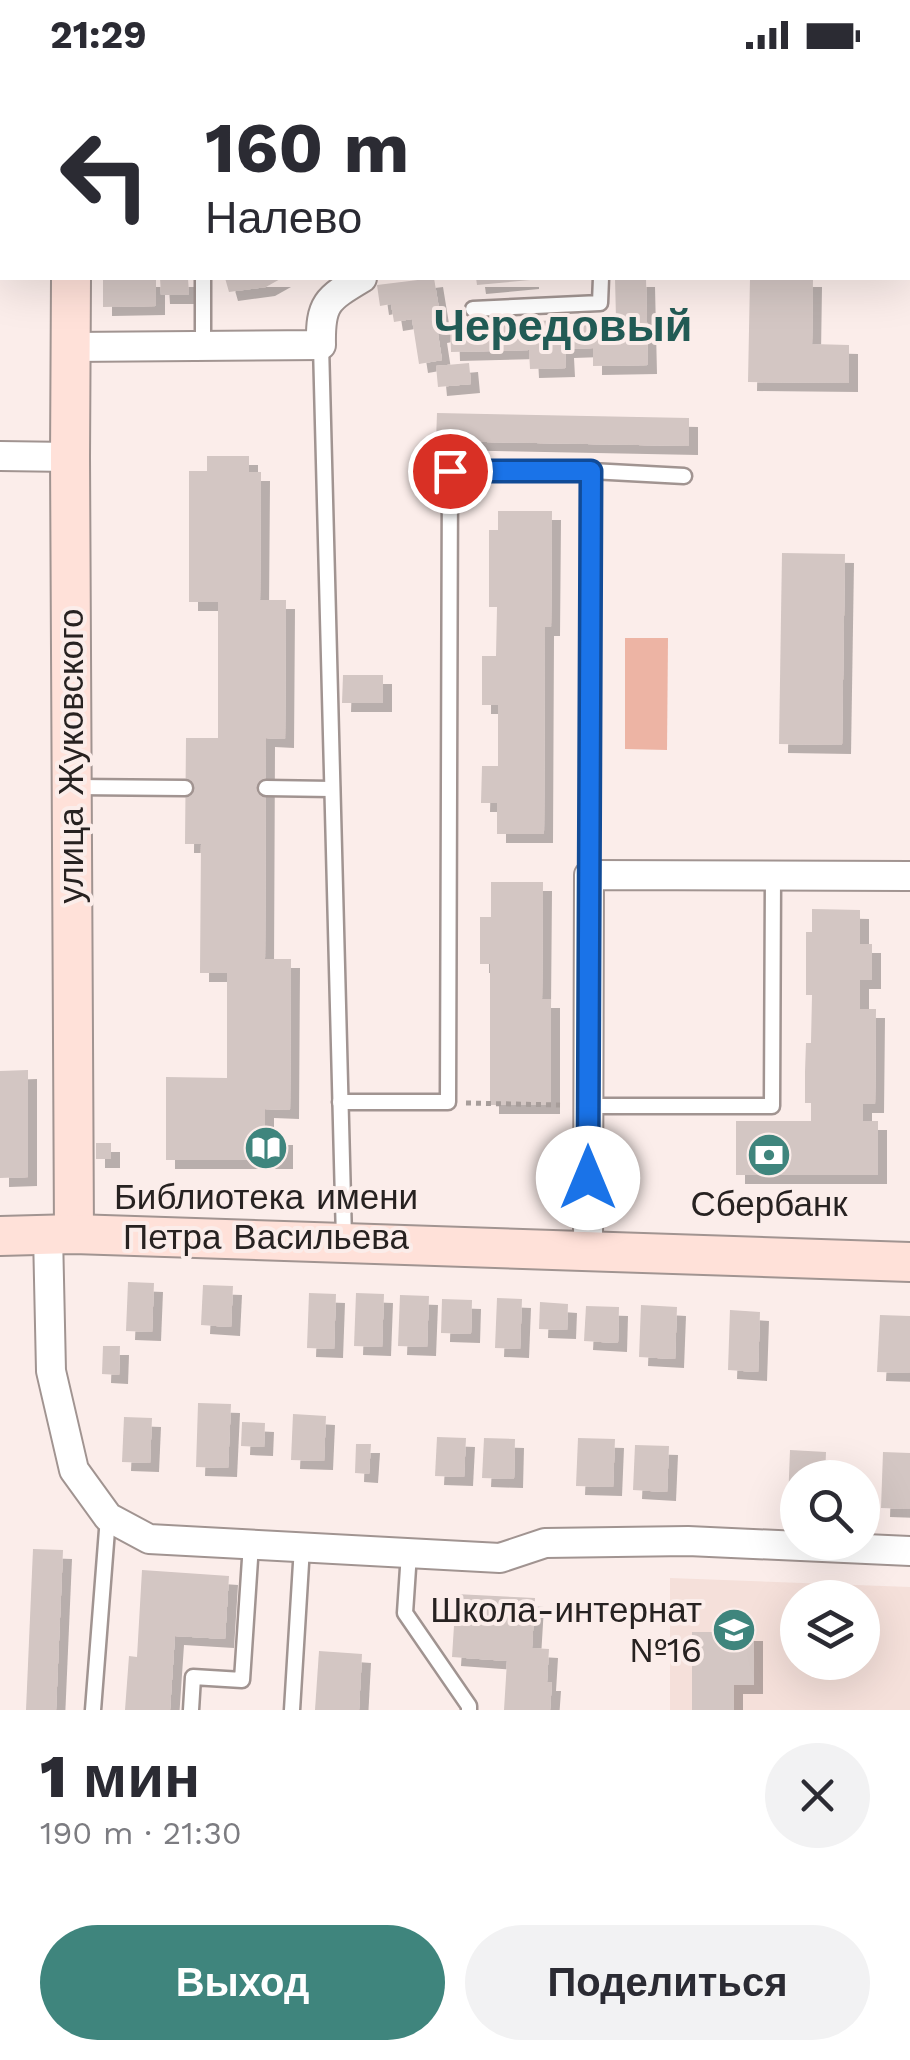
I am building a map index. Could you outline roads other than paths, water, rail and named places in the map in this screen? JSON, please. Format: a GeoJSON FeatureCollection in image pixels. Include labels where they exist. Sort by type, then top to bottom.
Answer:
{"type":"FeatureCollection","features":[{"type":"Feature","properties":{"kind":"street","name":"улица Жуковского"},"geometry":{"type":"LineString","coordinates":[[71,280],[72,787],[61,1234],[52,1371],[74,1470],[108,1516]]}},
{"type":"Feature","properties":{"kind":"street"},"geometry":{"type":"LineString","coordinates":[[71,347],[322,345],[320,324],[324,307],[333,295],[359,280]]}},
{"type":"Feature","properties":{"kind":"street"},"geometry":{"type":"LineString","coordinates":[[0,456],[70,457]]}},
{"type":"Feature","properties":{"kind":"street"},"geometry":{"type":"LineString","coordinates":[[588,1251],[589,874],[910,876]]}},
{"type":"Feature","properties":{"kind":"street"},"geometry":{"type":"LineString","coordinates":[[0,1236],[61,1234],[344,1242],[910,1262]]}},
{"type":"Feature","properties":{"kind":"street"},"geometry":{"type":"LineString","coordinates":[[108,1516],[149,1539],[500,1558],[545,1543],[688,1541],[910,1551]]}},
{"type":"Feature","properties":{"kind":"lane"},"geometry":{"type":"LineString","coordinates":[[203,280],[203,346]]}},
{"type":"Feature","properties":{"kind":"lane"},"geometry":{"type":"LineString","coordinates":[[473,309],[600,303],[601,280]]}},
{"type":"Feature","properties":{"kind":"lane"},"geometry":{"type":"LineString","coordinates":[[322,345],[344,1242]]}},
{"type":"Feature","properties":{"kind":"lane"},"geometry":{"type":"LineString","coordinates":[[340,1102],[448,1102],[450,471],[591,471],[684,476]]}},
{"type":"Feature","properties":{"kind":"lane"},"geometry":{"type":"LineString","coordinates":[[589,874],[591,471]]}},
{"type":"Feature","properties":{"kind":"lane"},"geometry":{"type":"LineString","coordinates":[[72,787],[186,788]]}},
{"type":"Feature","properties":{"kind":"lane"},"geometry":{"type":"LineString","coordinates":[[266,788],[332,789]]}},
{"type":"Feature","properties":{"kind":"lane"},"geometry":{"type":"LineString","coordinates":[[588,1106],[772,1106],[773,875]]}},
{"type":"Feature","properties":{"kind":"lane"},"geometry":{"type":"LineString","coordinates":[[93,1710],[108,1516]]}},
{"type":"Feature","properties":{"kind":"lane"},"geometry":{"type":"LineString","coordinates":[[191,1710],[193,1677],[242,1680],[251,1544]]}},
{"type":"Feature","properties":{"kind":"lane"},"geometry":{"type":"LineString","coordinates":[[292,1710],[302,1547]]}},
{"type":"Feature","properties":{"kind":"lane"},"geometry":{"type":"LineString","coordinates":[[409,1552],[405,1613],[469,1710]]}},
{"type":"Feature","properties":{"kind":"place","name":"Библиотека имени Петра Васильева"},"geometry":{"type":"Point","coordinates":[266,1148]}},
{"type":"Feature","properties":{"kind":"place","name":"Сбербанк"},"geometry":{"type":"Point","coordinates":[769,1155]}},
{"type":"Feature","properties":{"kind":"place","name":"Школа-интернат №16"},"geometry":{"type":"Point","coordinates":[734,1630]}},
{"type":"Feature","properties":{"kind":"district","name":"Чередовый"},"geometry":{"type":"Point","coordinates":[563,325]}}]}
